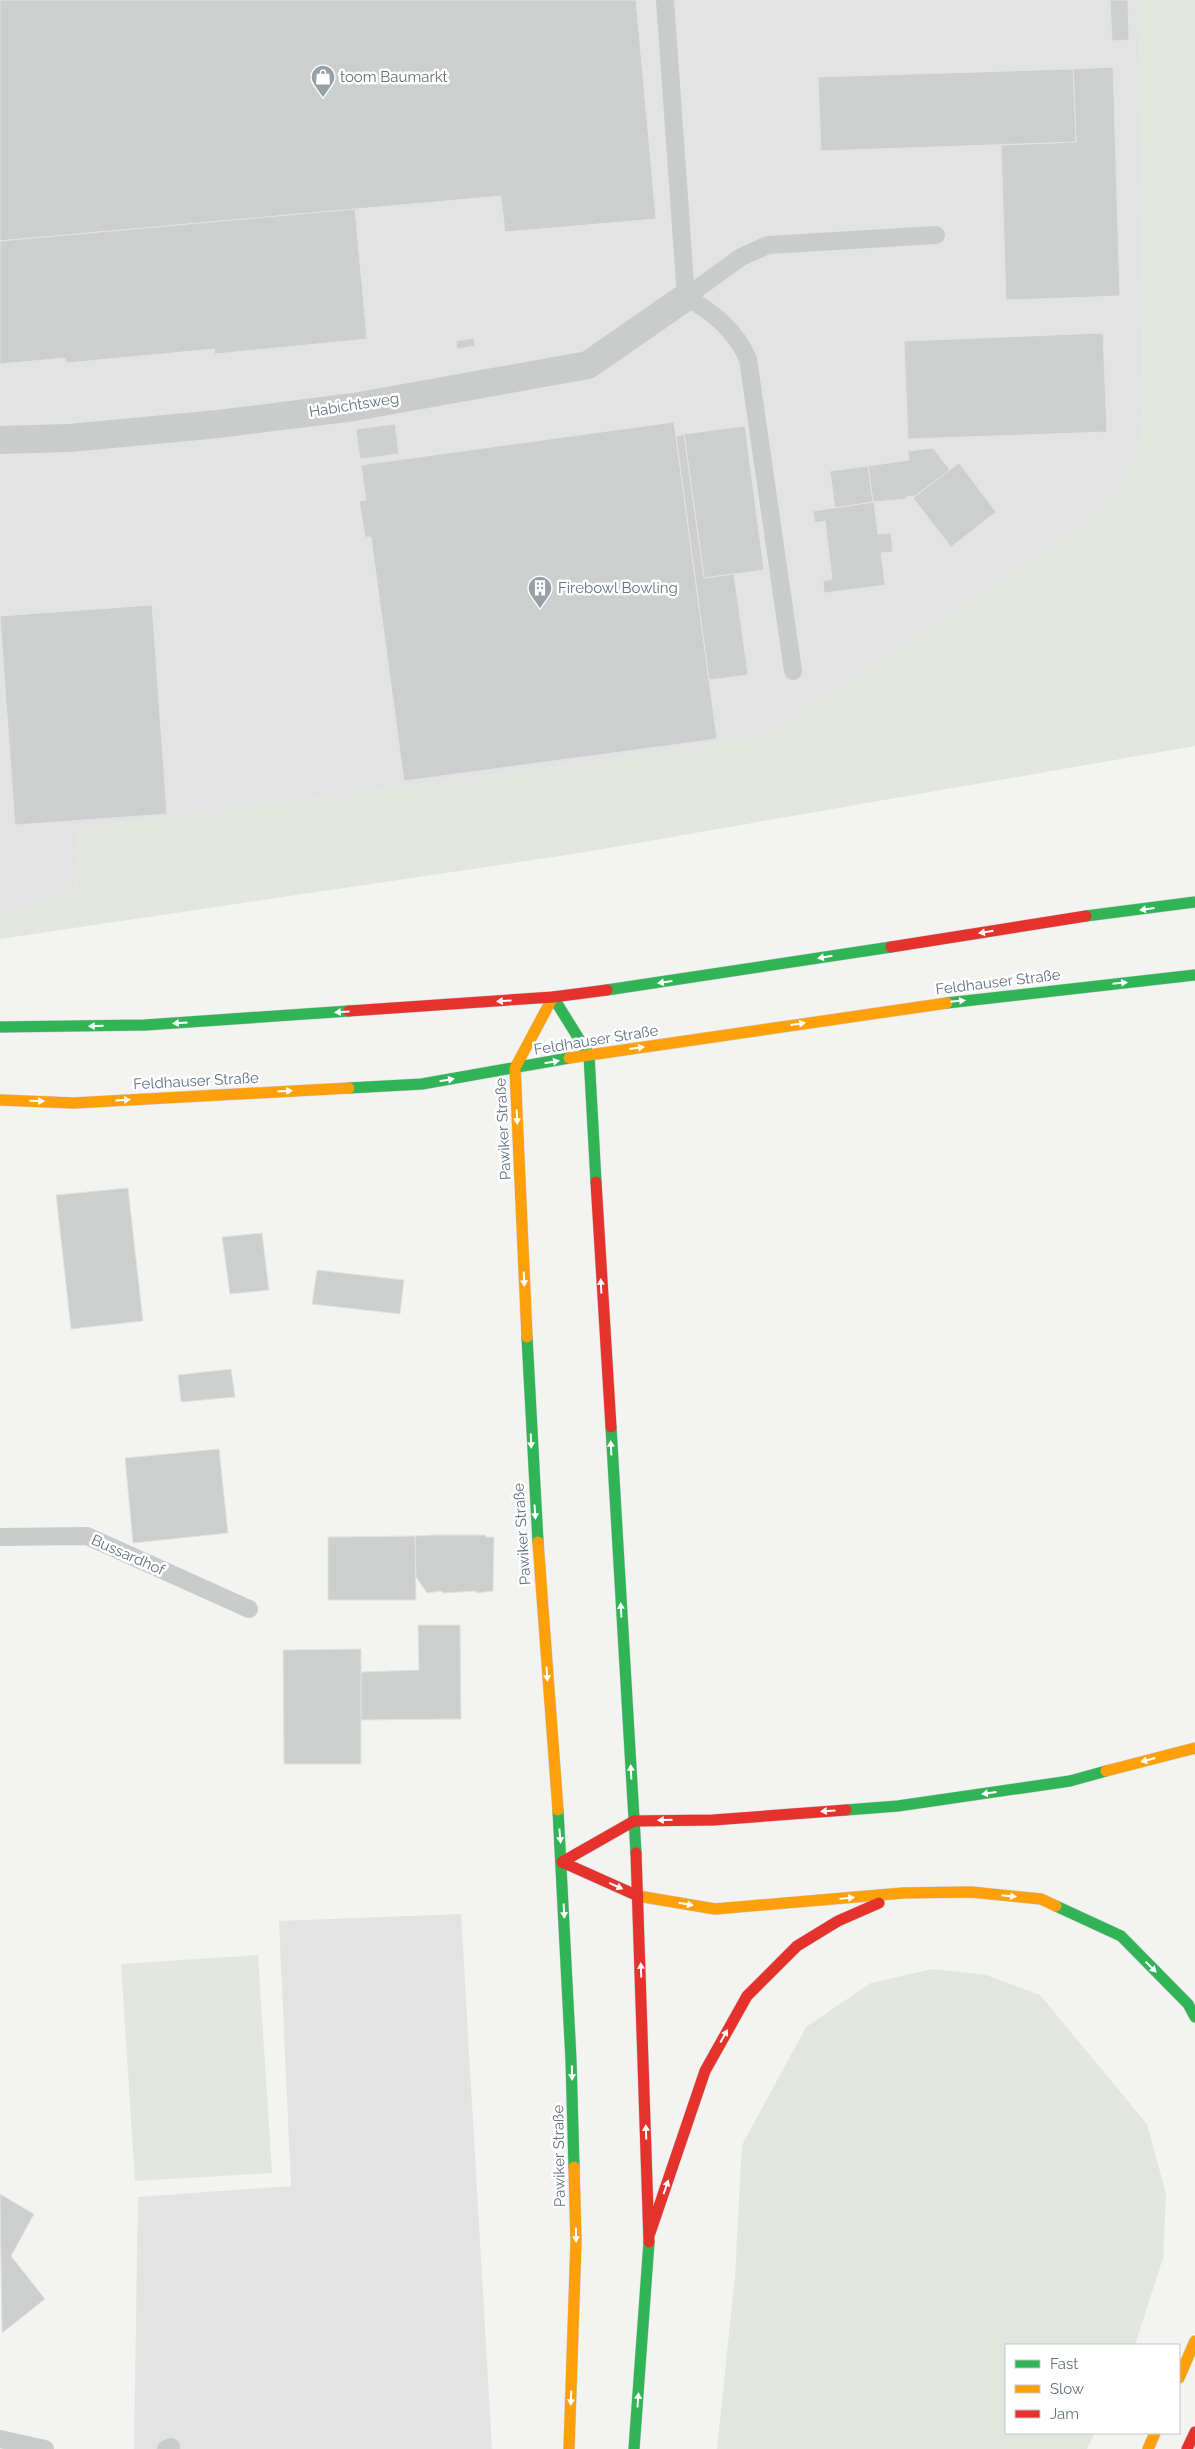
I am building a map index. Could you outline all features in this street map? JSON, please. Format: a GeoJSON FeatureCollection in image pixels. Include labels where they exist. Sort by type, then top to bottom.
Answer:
{"type":"FeatureCollection","features":[{"type":"Feature","properties":{"kind":"main road"},"geometry":{"type":"LineString","coordinates":[[0,1028],[145,1025],[553,998],[675,981],[1068,919],[1195,902]]}},
{"type":"Feature","properties":{"kind":"main road","name":"Feldhauser Straße"},"geometry":{"type":"LineString","coordinates":[[0,1100],[74,1103],[412,1085],[589,1055],[951,1002],[1195,975]]}},
{"type":"Feature","properties":{"kind":"main road"},"geometry":{"type":"LineString","coordinates":[[553,998],[589,1055],[634,1821],[650,2234],[634,2449]]}},
{"type":"Feature","properties":{"kind":"main road","name":"Pawiker Straße"},"geometry":{"type":"LineString","coordinates":[[553,998],[515,1068],[532,1464],[562,1862],[571,2060],[576,2241],[569,2449]]}},
{"type":"Feature","properties":{"kind":"main road"},"geometry":{"type":"LineString","coordinates":[[562,1862],[634,1821],[713,1820],[898,1806],[1070,1781],[1195,1748]]}},
{"type":"Feature","properties":{"kind":"main road"},"geometry":{"type":"LineString","coordinates":[[562,1862],[638,1896],[715,1909],[903,1893],[971,1892],[1042,1899],[1121,1936],[1188,2004],[1195,2017]]}},
{"type":"Feature","properties":{"kind":"main road"},"geometry":{"type":"LineString","coordinates":[[650,2234],[705,2071],[747,1996],[797,1946],[838,1921],[903,1893]]}},
{"type":"Feature","properties":{"kind":"main road"},"geometry":{"type":"LineString","coordinates":[[1180,2376],[1195,2341]]}},
{"type":"Feature","properties":{"kind":"main road"},"geometry":{"type":"LineString","coordinates":[[1188,2449],[1195,2432]]}},
{"type":"Feature","properties":{"kind":"main road"},"geometry":{"type":"LineString","coordinates":[[1148,2449],[1156,2434]]}},
{"type":"Feature","properties":{"kind":"street","name":"Habichtsweg"},"geometry":{"type":"LineString","coordinates":[[0,440],[80,437],[315,412],[588,365],[686,298]]}},
{"type":"Feature","properties":{"kind":"lane"},"geometry":{"type":"LineString","coordinates":[[665,0],[686,298]]}},
{"type":"Feature","properties":{"kind":"lane"},"geometry":{"type":"LineString","coordinates":[[686,298],[741,257],[768,245],[936,235]]}},
{"type":"Feature","properties":{"kind":"lane"},"geometry":{"type":"LineString","coordinates":[[686,298],[704,307],[731,330],[748,359],[793,671]]}},
{"type":"Feature","properties":{"kind":"lane","name":"Bussardhof"},"geometry":{"type":"LineString","coordinates":[[0,1537],[88,1536],[249,1609]]}},
{"type":"Feature","properties":{"kind":"lane"},"geometry":{"type":"LineString","coordinates":[[0,2439],[45,2449]]}},
{"type":"Feature","properties":{"kind":"shaded area"},"geometry":{"type":"Polygon","coordinates":[[[0,0],[1140,0],[1144,405],[1141,442],[1117,490],[1076,530],[767,734],[601,761],[78,828],[75,890],[19,910],[0,910],[0,0]]]}},
{"type":"Feature","properties":{"kind":"shaded area"},"geometry":{"type":"Polygon","coordinates":[[[1140,0],[1195,0],[1195,746],[580,853],[0,939],[0,910],[19,910],[75,890],[78,828],[601,761],[767,734],[1076,530],[1117,490],[1141,442],[1144,405],[1140,0]]]}},
{"type":"Feature","properties":{"kind":"shaded area"},"geometry":{"type":"Polygon","coordinates":[[[461,1914],[492,2449],[134,2449],[138,2197],[291,2186],[279,1921],[461,1914]]]}},
{"type":"Feature","properties":{"kind":"shaded area"},"geometry":{"type":"Polygon","coordinates":[[[258,1955],[272,2173],[135,2181],[121,1964],[258,1955]]]}},
{"type":"Feature","properties":{"kind":"shaded area"},"geometry":{"type":"Polygon","coordinates":[[[933,1969],[986,1975],[1040,1995],[1147,2124],[1166,2194],[1163,2258],[1135,2344],[1005,2344],[1005,2434],[1094,2434],[1087,2449],[717,2449],[735,2276],[742,2145],[806,2027],[871,1983],[933,1969]]]}},
{"type":"Feature","properties":{"kind":"building","name":"toom Baumarkt"},"geometry":{"type":"Polygon","coordinates":[[[0,0],[636,0],[656,219],[505,232],[501,196],[0,241],[0,0]]]}},
{"type":"Feature","properties":{"kind":"building"},"geometry":{"type":"Polygon","coordinates":[[[1110,0],[1128,0],[1129,40],[1112,41],[1110,0]]]}},
{"type":"Feature","properties":{"kind":"building"},"geometry":{"type":"Polygon","coordinates":[[[1113,67],[1120,296],[1006,300],[1001,145],[1076,142],[1073,69],[1113,67]]]}},
{"type":"Feature","properties":{"kind":"building"},"geometry":{"type":"Polygon","coordinates":[[[1073,69],[1076,142],[821,151],[818,77],[1073,69]]]}},
{"type":"Feature","properties":{"kind":"building"},"geometry":{"type":"Polygon","coordinates":[[[355,209],[367,339],[215,354],[214,349],[66,363],[65,358],[0,364],[0,241],[355,209]]]}},
{"type":"Feature","properties":{"kind":"building"},"geometry":{"type":"Polygon","coordinates":[[[1103,333],[1107,432],[908,439],[904,341],[1103,333]]]}},
{"type":"Feature","properties":{"kind":"building"},"geometry":{"type":"Polygon","coordinates":[[[474,338],[475,346],[457,349],[456,341],[474,338]]]}},
{"type":"Feature","properties":{"kind":"building","name":"Firebowl Bowling"},"geometry":{"type":"Polygon","coordinates":[[[674,422],[717,739],[404,781],[371,537],[365,537],[359,501],[366,500],[361,465],[674,422]]]}},
{"type":"Feature","properties":{"kind":"building"},"geometry":{"type":"Polygon","coordinates":[[[395,424],[399,454],[360,459],[356,429],[395,424]]]}},
{"type":"Feature","properties":{"kind":"building"},"geometry":{"type":"Polygon","coordinates":[[[745,426],[764,570],[704,578],[684,434],[745,426]]]}},
{"type":"Feature","properties":{"kind":"building"},"geometry":{"type":"Polygon","coordinates":[[[684,434],[704,578],[734,574],[748,675],[709,680],[676,436],[684,434]]]}},
{"type":"Feature","properties":{"kind":"building"},"geometry":{"type":"Polygon","coordinates":[[[933,448],[950,470],[914,497],[873,502],[868,466],[909,460],[908,451],[933,448]]]}},
{"type":"Feature","properties":{"kind":"building"},"geometry":{"type":"Polygon","coordinates":[[[959,463],[996,512],[951,547],[913,498],[959,463]]]}},
{"type":"Feature","properties":{"kind":"building"},"geometry":{"type":"Polygon","coordinates":[[[868,466],[873,502],[835,508],[830,471],[868,466]]]}},
{"type":"Feature","properties":{"kind":"building"},"geometry":{"type":"Polygon","coordinates":[[[874,502],[878,534],[891,533],[893,552],[881,553],[885,585],[824,593],[823,581],[832,579],[825,521],[815,523],[813,511],[874,502]]]}},
{"type":"Feature","properties":{"kind":"building"},"geometry":{"type":"Polygon","coordinates":[[[152,605],[167,814],[15,825],[0,616],[152,605]]]}},
{"type":"Feature","properties":{"kind":"building"},"geometry":{"type":"Polygon","coordinates":[[[128,1188],[143,1321],[71,1329],[56,1195],[128,1188]]]}},
{"type":"Feature","properties":{"kind":"building"},"geometry":{"type":"Polygon","coordinates":[[[262,1233],[269,1290],[230,1294],[222,1237],[262,1233]]]}},
{"type":"Feature","properties":{"kind":"building"},"geometry":{"type":"Polygon","coordinates":[[[317,1270],[404,1280],[400,1314],[312,1304],[317,1270]]]}},
{"type":"Feature","properties":{"kind":"building"},"geometry":{"type":"Polygon","coordinates":[[[231,1369],[235,1397],[181,1402],[178,1375],[231,1369]]]}},
{"type":"Feature","properties":{"kind":"building"},"geometry":{"type":"Polygon","coordinates":[[[219,1449],[228,1533],[133,1543],[125,1458],[219,1449]]]}},
{"type":"Feature","properties":{"kind":"building"},"geometry":{"type":"Polygon","coordinates":[[[485,1535],[486,1537],[494,1537],[493,1591],[443,1593],[442,1591],[427,1593],[416,1577],[415,1536],[485,1535]]]}},
{"type":"Feature","properties":{"kind":"building"},"geometry":{"type":"Polygon","coordinates":[[[415,1536],[416,1600],[328,1600],[328,1537],[415,1536]]]}},
{"type":"Feature","properties":{"kind":"building"},"geometry":{"type":"Polygon","coordinates":[[[418,1625],[460,1625],[461,1719],[361,1720],[361,1672],[419,1670],[418,1625]]]}},
{"type":"Feature","properties":{"kind":"building"},"geometry":{"type":"Polygon","coordinates":[[[361,1649],[361,1764],[284,1764],[283,1650],[361,1649]]]}},
{"type":"Feature","properties":{"kind":"building"},"geometry":{"type":"Polygon","coordinates":[[[0,2194],[34,2214],[11,2256],[45,2299],[2,2333],[0,2194]]]}},
{"type":"Feature","properties":{"kind":"traffic: fast"},"geometry":{"type":"LineString","coordinates":[[1086,916],[1195,902]]}},
{"type":"Feature","properties":{"kind":"traffic: fast"},"geometry":{"type":"LineString","coordinates":[[607,990],[891,947]]}},
{"type":"Feature","properties":{"kind":"traffic: fast"},"geometry":{"type":"LineString","coordinates":[[947,1003],[1195,975]]}},
{"type":"Feature","properties":{"kind":"traffic: fast"},"geometry":{"type":"LineString","coordinates":[[553,997],[589,1055],[596,1182]]}},
{"type":"Feature","properties":{"kind":"traffic: fast"},"geometry":{"type":"LineString","coordinates":[[0,1027],[145,1025],[349,1011]]}},
{"type":"Feature","properties":{"kind":"traffic: fast"},"geometry":{"type":"LineString","coordinates":[[349,1088],[422,1084],[569,1058]]}},
{"type":"Feature","properties":{"kind":"traffic: fast"},"geometry":{"type":"LineString","coordinates":[[527,1337],[538,1542]]}},
{"type":"Feature","properties":{"kind":"traffic: fast"},"geometry":{"type":"LineString","coordinates":[[611,1427],[636,1853]]}},
{"type":"Feature","properties":{"kind":"traffic: fast"},"geometry":{"type":"LineString","coordinates":[[846,1810],[898,1806],[1070,1781],[1106,1771]]}},
{"type":"Feature","properties":{"kind":"traffic: fast"},"geometry":{"type":"LineString","coordinates":[[558,1810],[571,2060],[574,2167]]}},
{"type":"Feature","properties":{"kind":"traffic: fast"},"geometry":{"type":"LineString","coordinates":[[1056,1906],[1121,1936],[1188,2004],[1195,2017]]}},
{"type":"Feature","properties":{"kind":"traffic: fast"},"geometry":{"type":"LineString","coordinates":[[634,2449],[649,2242]]}},
{"type":"Feature","properties":{"kind":"traffic: slow"},"geometry":{"type":"LineString","coordinates":[[527,1337],[515,1068],[553,997]]}},
{"type":"Feature","properties":{"kind":"traffic: slow"},"geometry":{"type":"LineString","coordinates":[[569,1058],[947,1003]]}},
{"type":"Feature","properties":{"kind":"traffic: slow"},"geometry":{"type":"LineString","coordinates":[[0,1100],[74,1103],[349,1088]]}},
{"type":"Feature","properties":{"kind":"traffic: slow"},"geometry":{"type":"LineString","coordinates":[[538,1542],[558,1810]]}},
{"type":"Feature","properties":{"kind":"traffic: slow"},"geometry":{"type":"LineString","coordinates":[[1106,1771],[1195,1748]]}},
{"type":"Feature","properties":{"kind":"traffic: slow"},"geometry":{"type":"LineString","coordinates":[[638,1896],[715,1909],[903,1893],[971,1892],[1041,1899],[1056,1906]]}},
{"type":"Feature","properties":{"kind":"traffic: slow"},"geometry":{"type":"LineString","coordinates":[[569,2449],[576,2241],[574,2167]]}},
{"type":"Feature","properties":{"kind":"traffic: slow"},"geometry":{"type":"LineString","coordinates":[[1180,2376],[1195,2341]]}},
{"type":"Feature","properties":{"kind":"traffic: slow"},"geometry":{"type":"LineString","coordinates":[[1148,2449],[1155,2434]]}},
{"type":"Feature","properties":{"kind":"traffic: jam"},"geometry":{"type":"LineString","coordinates":[[891,947],[1086,916]]}},
{"type":"Feature","properties":{"kind":"traffic: jam"},"geometry":{"type":"LineString","coordinates":[[349,1011],[553,997],[607,990]]}},
{"type":"Feature","properties":{"kind":"traffic: jam"},"geometry":{"type":"LineString","coordinates":[[596,1182],[611,1427]]}},
{"type":"Feature","properties":{"kind":"traffic: jam"},"geometry":{"type":"LineString","coordinates":[[634,1821],[713,1820],[846,1810]]}},
{"type":"Feature","properties":{"kind":"traffic: jam"},"geometry":{"type":"LineString","coordinates":[[562,1862],[634,1821]]}},
{"type":"Feature","properties":{"kind":"traffic: jam"},"geometry":{"type":"LineString","coordinates":[[636,1853],[649,2242]]}},
{"type":"Feature","properties":{"kind":"traffic: jam"},"geometry":{"type":"LineString","coordinates":[[562,1862],[638,1896]]}},
{"type":"Feature","properties":{"kind":"traffic: jam"},"geometry":{"type":"LineString","coordinates":[[650,2233],[705,2071],[747,1996],[797,1946],[838,1921],[879,1903]]}},
{"type":"Feature","properties":{"kind":"traffic: jam"},"geometry":{"type":"LineString","coordinates":[[1187,2449],[1195,2432]]}},
{"type":"Feature","properties":{"kind":"place","name":"toom Baumarkt"},"geometry":{"type":"Point","coordinates":[323,98]}},
{"type":"Feature","properties":{"kind":"place","name":"Firebowl Bowling"},"geometry":{"type":"Point","coordinates":[540,609]}}]}
